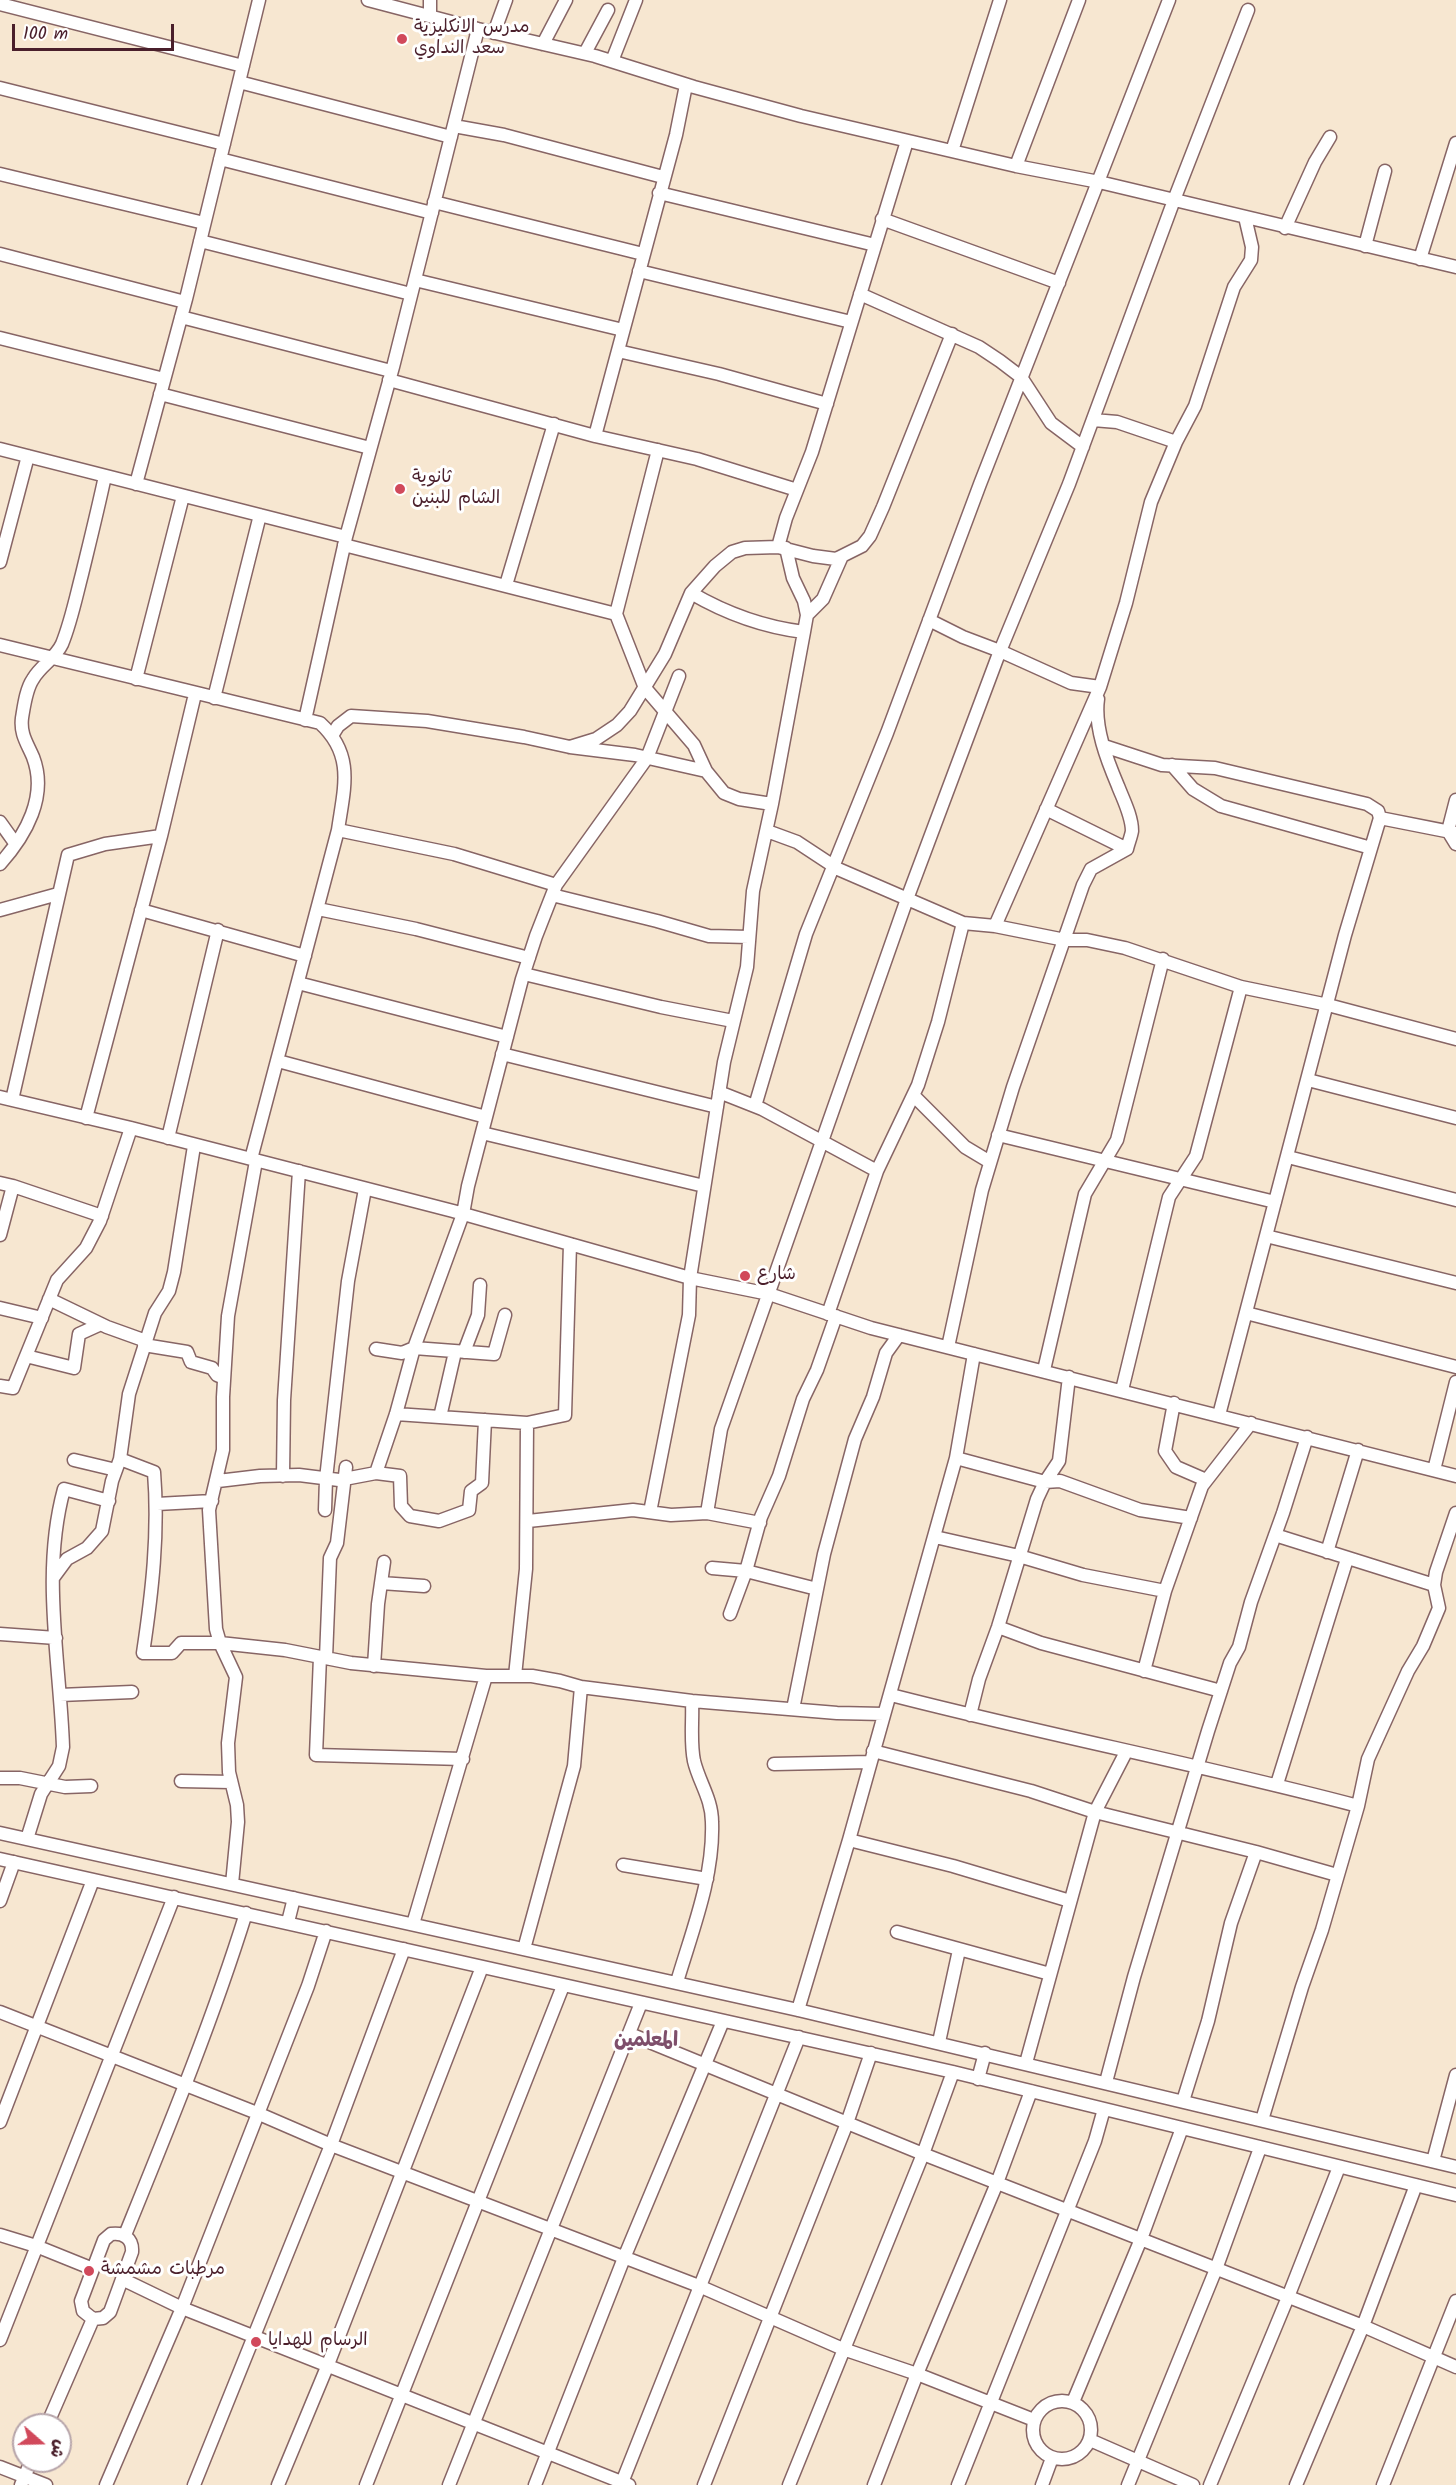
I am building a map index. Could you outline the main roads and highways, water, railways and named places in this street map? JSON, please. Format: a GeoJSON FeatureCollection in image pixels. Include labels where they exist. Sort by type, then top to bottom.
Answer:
{"type":"FeatureCollection","features":[{"type":"Feature","properties":{"kind":"place","name":"مدرس الانكليزية سعد النداوي"},"geometry":{"type":"Point","coordinates":[402,39]}},
{"type":"Feature","properties":{"kind":"place","name":"ثانوية الشام للبنين"},"geometry":{"type":"Point","coordinates":[400,489]}},
{"type":"Feature","properties":{"kind":"place","name":"شارع"},"geometry":{"type":"Point","coordinates":[745,1276]}},
{"type":"Feature","properties":{"kind":"place","name":"مرطبات مشمشة"},"geometry":{"type":"Point","coordinates":[89,2271]}},
{"type":"Feature","properties":{"kind":"place","name":"الرسام للهدايا"},"geometry":{"type":"Point","coordinates":[256,2342]}},
{"type":"Feature","properties":{"kind":"district","name":"المعلمين"},"geometry":{"type":"Point","coordinates":[646,2043]}}]}
